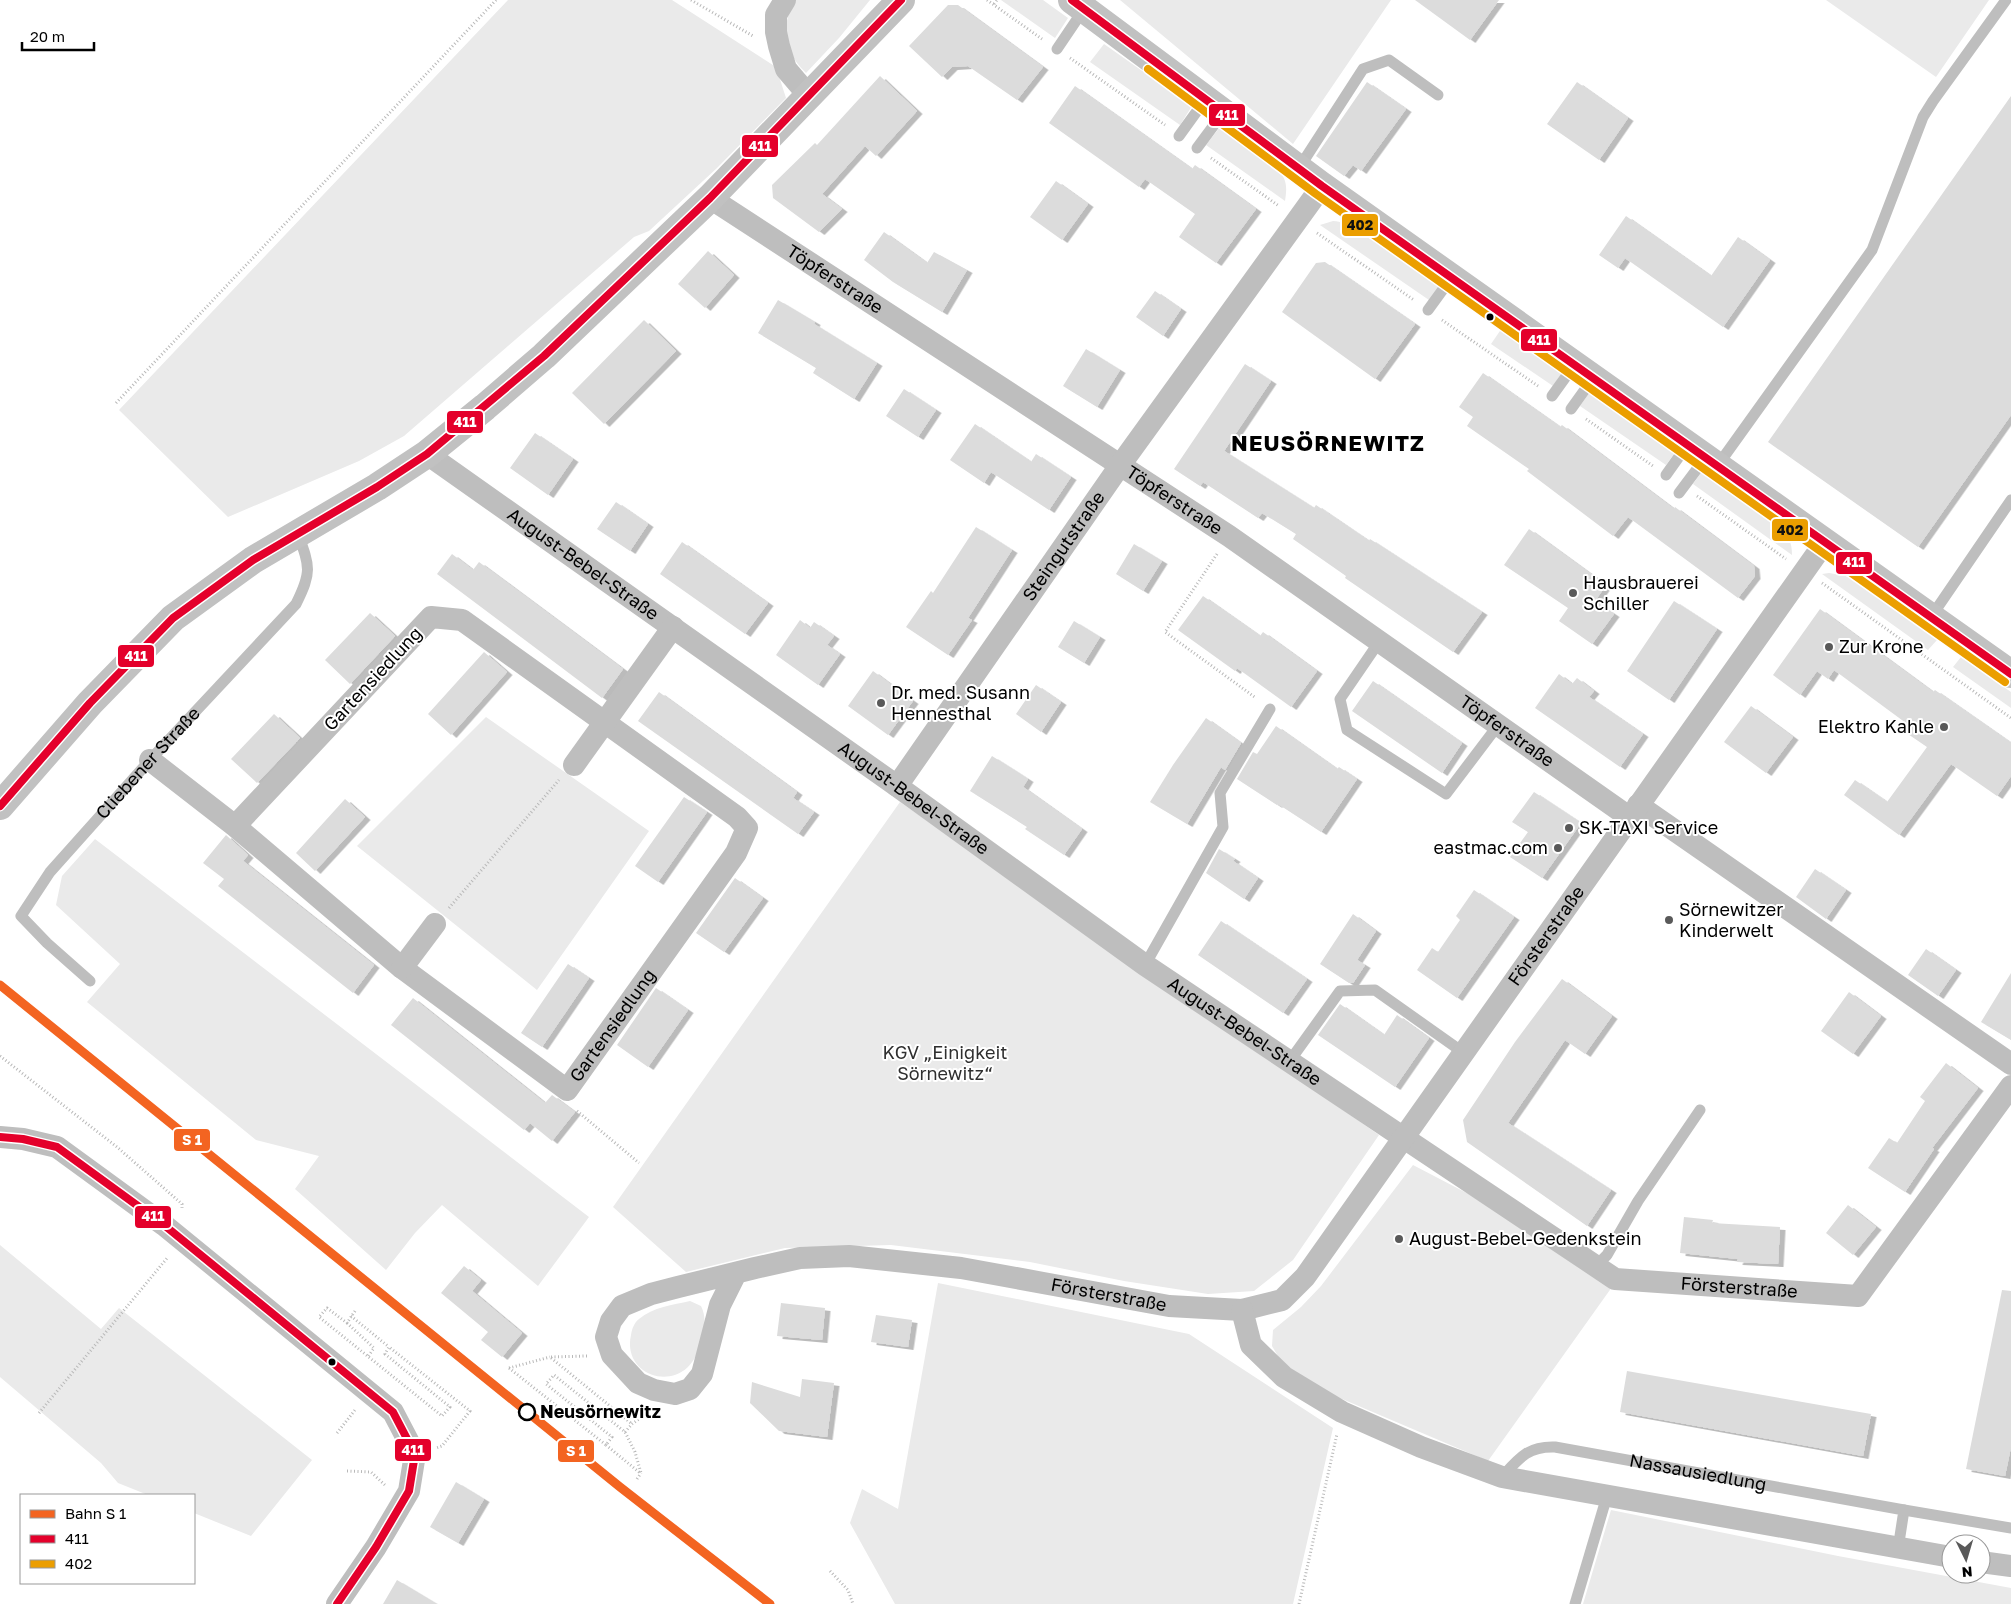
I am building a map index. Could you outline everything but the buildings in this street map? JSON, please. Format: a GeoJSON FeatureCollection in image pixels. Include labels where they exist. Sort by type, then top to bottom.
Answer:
{"type":"FeatureCollection","features":[{"type":"Feature","properties":{"kind":"street"},"geometry":{"type":"LineString","coordinates":[[785,0],[776,15],[778,46],[786,69],[809,96]]}},
{"type":"Feature","properties":{"kind":"street"},"geometry":{"type":"LineString","coordinates":[[0,806],[90,703],[173,618],[253,560],[376,487],[426,454],[486,407],[544,356],[710,198],[901,0]]}},
{"type":"Feature","properties":{"kind":"street"},"geometry":{"type":"LineString","coordinates":[[1078,5],[1322,186],[2011,674]]}},
{"type":"Feature","properties":{"kind":"street","name":"Steingutstraße"},"geometry":{"type":"LineString","coordinates":[[897,786],[1121,464],[1322,186]]}},
{"type":"Feature","properties":{"kind":"street","name":"Töpferstraße"},"geometry":{"type":"LineString","coordinates":[[710,198],[1121,464],[1229,536],[1499,724],[1634,811]]}},
{"type":"Feature","properties":{"kind":"street","name":"August-Bebel-Straße"},"geometry":{"type":"LineString","coordinates":[[426,454],[897,786],[1145,965],[1403,1139]]}},
{"type":"Feature","properties":{"kind":"street","name":"Försterstraße"},"geometry":{"type":"LineString","coordinates":[[612,1356],[606,1337],[611,1321],[622,1306],[651,1294],[800,1258],[849,1256],[961,1268],[1169,1306],[1242,1310],[1282,1300],[1305,1277],[1825,542]]}},
{"type":"Feature","properties":{"kind":"street","name":"Gartensiedlung"},"geometry":{"type":"LineString","coordinates":[[150,760],[235,826],[402,968],[567,1090],[736,853],[747,828],[737,817],[462,620],[431,617],[235,826]]}},
{"type":"Feature","properties":{"kind":"street"},"geometry":{"type":"LineString","coordinates":[[574,765],[606,723],[673,627]]}},
{"type":"Feature","properties":{"kind":"street"},"geometry":{"type":"LineString","coordinates":[[1634,811],[2011,1064]]}},
{"type":"Feature","properties":{"kind":"street"},"geometry":{"type":"LineString","coordinates":[[402,968],[436,924]]}},
{"type":"Feature","properties":{"kind":"street","name":"Försterstraße"},"geometry":{"type":"LineString","coordinates":[[1403,1139],[1615,1279],[1858,1296],[2011,1086]]}},
{"type":"Feature","properties":{"kind":"street"},"geometry":{"type":"LineString","coordinates":[[0,1136],[56,1147],[182,1239],[393,1412],[415,1454],[408,1491],[376,1547],[337,1604]]}},
{"type":"Feature","properties":{"kind":"street"},"geometry":{"type":"LineString","coordinates":[[612,1356],[638,1383],[654,1390],[675,1394],[690,1389],[702,1374],[720,1305],[736,1273]]}},
{"type":"Feature","properties":{"kind":"street"},"geometry":{"type":"LineString","coordinates":[[1242,1310],[1251,1345],[1284,1377],[1342,1412],[1421,1447],[1502,1477],[1941,1555]]}},
{"type":"Feature","properties":{"kind":"street"},"geometry":{"type":"LineString","coordinates":[[1991,1563],[2011,1566]]}},
{"type":"Feature","properties":{"kind":"lane"},"geometry":{"type":"LineString","coordinates":[[1681,490],[1704,455],[1872,250],[1923,117],[2006,0]]}},
{"type":"Feature","properties":{"kind":"lane"},"geometry":{"type":"LineString","coordinates":[[1056,49],[1078,5]]}},
{"type":"Feature","properties":{"kind":"lane"},"geometry":{"type":"LineString","coordinates":[[1299,168],[1363,69],[1389,60],[1438,95]]}},
{"type":"Feature","properties":{"kind":"lane"},"geometry":{"type":"LineString","coordinates":[[1179,136],[1214,106]]}},
{"type":"Feature","properties":{"kind":"lane"},"geometry":{"type":"LineString","coordinates":[[1197,148],[1214,106]]}},
{"type":"Feature","properties":{"kind":"lane"},"geometry":{"type":"LineString","coordinates":[[1428,310],[1452,277]]}},
{"type":"Feature","properties":{"kind":"lane"},"geometry":{"type":"LineString","coordinates":[[1552,396],[1584,371]]}},
{"type":"Feature","properties":{"kind":"lane"},"geometry":{"type":"LineString","coordinates":[[1571,409],[1584,371]]}},
{"type":"Feature","properties":{"kind":"lane"},"geometry":{"type":"LineString","coordinates":[[1666,475],[1704,455]]}},
{"type":"Feature","properties":{"kind":"lane"},"geometry":{"type":"LineString","coordinates":[[1931,617],[2011,500]]}},
{"type":"Feature","properties":{"kind":"lane","name":"Cliebener Straße"},"geometry":{"type":"LineString","coordinates":[[90,981],[47,943],[21,916],[50,872],[150,760],[296,604],[307,582],[308,562],[298,532]]}},
{"type":"Feature","properties":{"kind":"lane"},"geometry":{"type":"LineString","coordinates":[[1379,642],[1340,699],[1347,730],[1446,794],[1499,724]]}},
{"type":"Feature","properties":{"kind":"lane"},"geometry":{"type":"LineString","coordinates":[[1145,965],[1223,827],[1220,793],[1270,709]]}},
{"type":"Feature","properties":{"kind":"lane"},"geometry":{"type":"LineString","coordinates":[[1289,1062],[1340,992],[1349,991],[1375,990],[1464,1052]]}},
{"type":"Feature","properties":{"kind":"lane"},"geometry":{"type":"LineString","coordinates":[[1596,1266],[1607,1255],[1638,1201],[1700,1110]]}},
{"type":"Feature","properties":{"kind":"lane","name":"Nassausiedlung"},"geometry":{"type":"LineString","coordinates":[[1502,1477],[1523,1454],[1544,1446],[1555,1447],[2011,1528]]}},
{"type":"Feature","properties":{"kind":"lane"},"geometry":{"type":"LineString","coordinates":[[1575,1604],[1607,1496]]}},
{"type":"Feature","properties":{"kind":"lane"},"geometry":{"type":"LineString","coordinates":[[1898,1549],[1904,1510]]}},
{"type":"Feature","properties":{"kind":"path"},"geometry":{"type":"LineString","coordinates":[[116,403],[496,0]]}},
{"type":"Feature","properties":{"kind":"path"},"geometry":{"type":"LineString","coordinates":[[691,0],[754,37],[778,46]]}},
{"type":"Feature","properties":{"kind":"path"},"geometry":{"type":"LineString","coordinates":[[987,0],[1179,136]]}},
{"type":"Feature","properties":{"kind":"path"},"geometry":{"type":"LineString","coordinates":[[994,4],[997,0]]}},
{"type":"Feature","properties":{"kind":"path"},"geometry":{"type":"LineString","coordinates":[[1197,148],[1552,396]]}},
{"type":"Feature","properties":{"kind":"path"},"geometry":{"type":"LineString","coordinates":[[1571,409],[1666,475]]}},
{"type":"Feature","properties":{"kind":"path"},"geometry":{"type":"LineString","coordinates":[[1681,490],[1804,571],[2011,718]]}},
{"type":"Feature","properties":{"kind":"path"},"geometry":{"type":"LineString","coordinates":[[1229,536],[1165,632],[1270,709]]}},
{"type":"Feature","properties":{"kind":"path"},"geometry":{"type":"LineString","coordinates":[[436,924],[546,794],[574,765]]}},
{"type":"Feature","properties":{"kind":"path"},"geometry":{"type":"LineString","coordinates":[[0,1056],[132,1159],[182,1204],[182,1239],[39,1412]]}},
{"type":"Feature","properties":{"kind":"path"},"geometry":{"type":"LineString","coordinates":[[567,1090],[575,1108],[639,1163]]}},
{"type":"Feature","properties":{"kind":"path"},"geometry":{"type":"LineString","coordinates":[[367,1357],[374,1348],[347,1323],[327,1308],[319,1317],[367,1357],[442,1416],[450,1407],[384,1354],[389,1347]]}},
{"type":"Feature","properties":{"kind":"path"},"geometry":{"type":"LineString","coordinates":[[347,1323],[354,1312]]}},
{"type":"Feature","properties":{"kind":"path"},"geometry":{"type":"LineString","coordinates":[[351,1316],[470,1411],[442,1446]]}},
{"type":"Feature","properties":{"kind":"path"},"geometry":{"type":"LineString","coordinates":[[612,1356],[550,1357],[509,1368],[641,1474]]}},
{"type":"Feature","properties":{"kind":"path"},"geometry":{"type":"LineString","coordinates":[[550,1357],[632,1424],[625,1432]]}},
{"type":"Feature","properties":{"kind":"path"},"geometry":{"type":"LineString","coordinates":[[606,1445],[612,1437],[546,1384],[554,1375],[625,1432],[635,1452],[641,1474]]}},
{"type":"Feature","properties":{"kind":"path"},"geometry":{"type":"LineString","coordinates":[[337,1434],[368,1392]]}},
{"type":"Feature","properties":{"kind":"path"},"geometry":{"type":"LineString","coordinates":[[1299,1604],[1342,1412]]}},
{"type":"Feature","properties":{"kind":"path"},"geometry":{"type":"LineString","coordinates":[[347,1471],[371,1472],[385,1486],[408,1491]]}},
{"type":"Feature","properties":{"kind":"path"},"geometry":{"type":"LineString","coordinates":[[637,1479],[641,1474]]}},
{"type":"Feature","properties":{"kind":"path"},"geometry":{"type":"LineString","coordinates":[[830,1571],[848,1590],[853,1604]]}},
{"type":"Feature","properties":{"kind":"green space"},"geometry":{"type":"Polygon","coordinates":[[[508,0],[672,0],[776,67],[786,98],[717,168],[649,231],[634,237],[404,436],[359,461],[228,517],[119,410],[508,0]]]}},
{"type":"Feature","properties":{"kind":"green space"},"geometry":{"type":"Polygon","coordinates":[[[794,0],[870,0],[839,38],[806,73],[798,65],[786,39],[787,20],[794,0]]]}},
{"type":"Feature","properties":{"kind":"green space"},"geometry":{"type":"Polygon","coordinates":[[[1001,0],[1043,0],[1068,18],[1055,38],[1001,0]]]}},
{"type":"Feature","properties":{"kind":"green space"},"geometry":{"type":"Polygon","coordinates":[[[1120,0],[1391,0],[1293,144],[1120,0]]]}},
{"type":"Feature","properties":{"kind":"green space"},"geometry":{"type":"Polygon","coordinates":[[[1826,0],[1989,0],[1936,77],[1826,0]]]}},
{"type":"Feature","properties":{"kind":"green space"},"geometry":{"type":"Polygon","coordinates":[[[1104,44],[1192,106],[1180,125],[1090,62],[1104,44]]]}},
{"type":"Feature","properties":{"kind":"green space"},"geometry":{"type":"Polygon","coordinates":[[[1220,127],[1257,151],[1275,166],[1285,181],[1285,201],[1206,145],[1220,127]]]}},
{"type":"Feature","properties":{"kind":"green space"},"geometry":{"type":"Polygon","coordinates":[[[1333,221],[1345,223],[1373,237],[1441,285],[1429,300],[1320,225],[1333,221]]]}},
{"type":"Feature","properties":{"kind":"green space"},"geometry":{"type":"Polygon","coordinates":[[[1502,328],[1563,371],[1553,386],[1491,344],[1502,328]]]}},
{"type":"Feature","properties":{"kind":"green space"},"geometry":{"type":"Polygon","coordinates":[[[1590,392],[1676,451],[1666,465],[1580,406],[1590,392]]]}},
{"type":"Feature","properties":{"kind":"green space"},"geometry":{"type":"Polygon","coordinates":[[[1703,470],[1778,525],[1789,538],[1792,555],[1693,484],[1703,470]]]}},
{"type":"Feature","properties":{"kind":"green space"},"geometry":{"type":"Polygon","coordinates":[[[1829,573],[1852,579],[1937,640],[1928,650],[1822,574],[1829,573]]]}},
{"type":"Feature","properties":{"kind":"green space"},"geometry":{"type":"Polygon","coordinates":[[[1961,657],[2011,692],[2011,708],[1953,667],[1961,657]]]}},
{"type":"Feature","properties":{"kind":"green space"},"geometry":{"type":"Polygon","coordinates":[[[486,717],[649,831],[537,990],[357,846],[486,717]]]}},
{"type":"Feature","properties":{"kind":"green space","name":"KGV „Einigkeit Sörnewitz“"},"geometry":{"type":"Polygon","coordinates":[[[900,802],[1379,1135],[1293,1260],[1254,1291],[1208,1294],[1124,1281],[1030,1262],[891,1245],[785,1248],[686,1272],[613,1207],[900,802]]]}},
{"type":"Feature","properties":{"kind":"green space"},"geometry":{"type":"Polygon","coordinates":[[[95,839],[589,1217],[538,1286],[442,1205],[415,1233],[386,1270],[295,1189],[319,1156],[256,1140],[87,1002],[120,964],[56,905],[62,876],[95,839]]]}},
{"type":"Feature","properties":{"kind":"green space"},"geometry":{"type":"Polygon","coordinates":[[[1413,1165],[1482,1201],[1612,1287],[1488,1461],[1328,1393],[1282,1363],[1272,1346],[1273,1330],[1301,1307],[1321,1286],[1413,1165]]]}},
{"type":"Feature","properties":{"kind":"green space"},"geometry":{"type":"Polygon","coordinates":[[[0,1245],[101,1329],[119,1308],[312,1460],[251,1536],[195,1513],[195,1494],[146,1494],[118,1483],[101,1463],[0,1377],[0,1245]]]}},
{"type":"Feature","properties":{"kind":"green space"},"geometry":{"type":"Polygon","coordinates":[[[938,1283],[1189,1334],[1333,1428],[1293,1604],[895,1604],[850,1523],[862,1489],[898,1509],[938,1283]]]}},
{"type":"Feature","properties":{"kind":"green space"},"geometry":{"type":"Polygon","coordinates":[[[690,1301],[701,1306],[704,1316],[703,1332],[692,1362],[681,1372],[669,1376],[656,1376],[645,1371],[636,1362],[631,1350],[631,1335],[635,1324],[650,1312],[690,1301]]]}},
{"type":"Feature","properties":{"kind":"green space"},"geometry":{"type":"Polygon","coordinates":[[[1611,1510],[1941,1575],[1941,1584],[1989,1584],[2011,1588],[2011,1604],[1583,1604],[1611,1510]]]}},
{"type":"Feature","properties":{"kind":"transit line","name":"411"},"geometry":{"type":"LineString","coordinates":[[0,806],[90,703],[173,618],[253,560],[377,487],[427,454],[544,356],[710,198],[901,0]]}},
{"type":"Feature","properties":{"kind":"transit line","name":"411"},"geometry":{"type":"LineString","coordinates":[[1072,0],[1322,186],[2011,674]]}},
{"type":"Feature","properties":{"kind":"transit line","name":"402"},"geometry":{"type":"LineString","coordinates":[[1148,69],[1316,194],[2005,682]]}},
{"type":"Feature","properties":{"kind":"transit line"},"geometry":{"type":"LineString","coordinates":[[0,985],[620,1487],[770,1604]]}},
{"type":"Feature","properties":{"kind":"transit line","name":"411"},"geometry":{"type":"LineString","coordinates":[[0,1137],[23,1139],[57,1147],[164,1225],[393,1412],[415,1454],[409,1491],[376,1547],[337,1604]]}},
{"type":"Feature","properties":{"kind":"place","name":"Hausbrauerei Schiller"},"geometry":{"type":"Point","coordinates":[1573,593]}},
{"type":"Feature","properties":{"kind":"place","name":"Zur Krone"},"geometry":{"type":"Point","coordinates":[1829,647]}},
{"type":"Feature","properties":{"kind":"place","name":"Dr. med. Susann Hennesthal"},"geometry":{"type":"Point","coordinates":[881,703]}},
{"type":"Feature","properties":{"kind":"place","name":"Elektro Kahle"},"geometry":{"type":"Point","coordinates":[1944,727]}},
{"type":"Feature","properties":{"kind":"place","name":"SK-TAXI Service"},"geometry":{"type":"Point","coordinates":[1569,828]}},
{"type":"Feature","properties":{"kind":"place","name":"eastmac.com"},"geometry":{"type":"Point","coordinates":[1558,848]}},
{"type":"Feature","properties":{"kind":"place","name":"Sörnewitzer Kinderwelt"},"geometry":{"type":"Point","coordinates":[1669,920]}},
{"type":"Feature","properties":{"kind":"place","name":"August-Bebel-Gedenkstein"},"geometry":{"type":"Point","coordinates":[1399,1239]}},
{"type":"Feature","properties":{"kind":"place","name":"Neusörnewitz"},"geometry":{"type":"Point","coordinates":[527,1412]}},
{"type":"Feature","properties":{"kind":"district","name":"NEUSÖRNEWITZ"},"geometry":{"type":"Point","coordinates":[1328,443]}}]}
